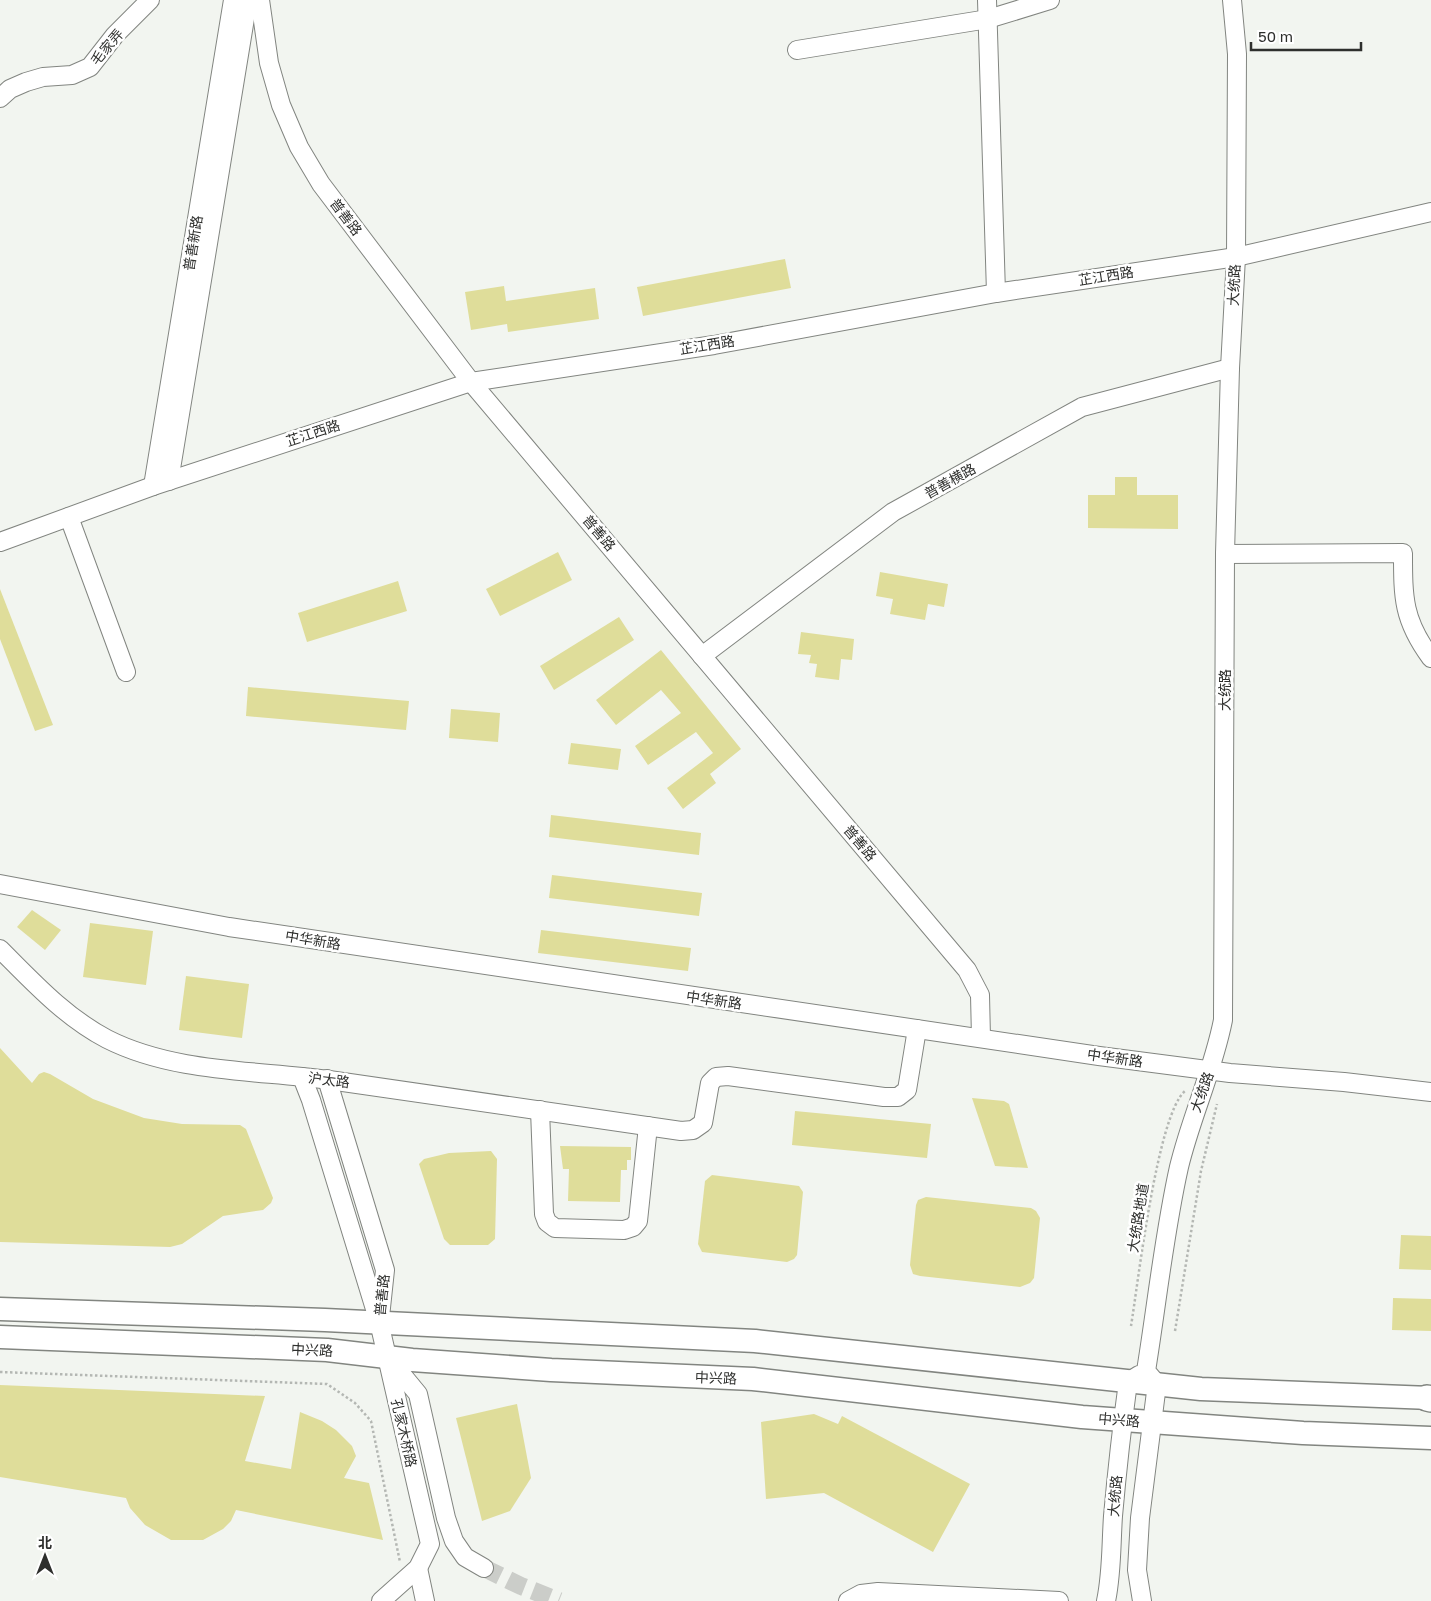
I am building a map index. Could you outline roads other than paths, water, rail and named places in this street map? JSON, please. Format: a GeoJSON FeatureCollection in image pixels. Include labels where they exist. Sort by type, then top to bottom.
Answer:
{"type":"FeatureCollection","features":[{"type":"Feature","properties":{"kind":"main road"},"geometry":{"type":"LineString","coordinates":[[0,1309],[379,1322],[755,1341],[1144,1379],[1201,1389],[1430,1398]]}},
{"type":"Feature","properties":{"kind":"main road","name":"中兴路"},"geometry":{"type":"LineString","coordinates":[[0,1337],[326,1350],[386,1355],[412,1360],[541,1369],[753,1379],[1123,1420],[1303,1433],[1431,1438]]}},
{"type":"Feature","properties":{"kind":"street","name":"毛家弄"},"geometry":{"type":"LineString","coordinates":[[0,98],[10,89],[26,82],[43,77],[72,75],[90,67],[115,35],[150,0]]}},
{"type":"Feature","properties":{"kind":"street","name":"普善新路"},"geometry":{"type":"LineString","coordinates":[[161,484],[232,0]]}},
{"type":"Feature","properties":{"kind":"street","name":"普善新路"},"geometry":{"type":"LineString","coordinates":[[161,484],[248,0]]}},
{"type":"Feature","properties":{"kind":"street","name":"普善路"},"geometry":{"type":"LineString","coordinates":[[260,0],[269,63],[282,105],[299,147],[321,184],[471,382],[967,970],[980,995],[981,1038]]}},
{"type":"Feature","properties":{"kind":"street"},"geometry":{"type":"LineString","coordinates":[[987,0],[996,293]]}},
{"type":"Feature","properties":{"kind":"street"},"geometry":{"type":"LineString","coordinates":[[797,50],[988,19],[1050,0]]}},
{"type":"Feature","properties":{"kind":"street","name":"大统路"},"geometry":{"type":"LineString","coordinates":[[1106,1601],[1111,1569],[1113,1518],[1123,1420],[1144,1379],[1179,1168],[1197,1104],[1210,1071],[1223,1020],[1225,554],[1230,368],[1236,257],[1237,54],[1232,0]]}},
{"type":"Feature","properties":{"kind":"street","name":"芷江西路"},"geometry":{"type":"LineString","coordinates":[[0,542],[161,484],[471,382],[714,345],[996,293],[1236,257],[1431,212]]}},
{"type":"Feature","properties":{"kind":"street","name":"普善横路"},"geometry":{"type":"LineString","coordinates":[[702,656],[892,512],[1082,407],[1230,368]]}},
{"type":"Feature","properties":{"kind":"street"},"geometry":{"type":"LineString","coordinates":[[69,517],[126,672]]}},
{"type":"Feature","properties":{"kind":"street"},"geometry":{"type":"LineString","coordinates":[[1225,554],[1403,552],[1403,599],[1415,637],[1431,658]]}},
{"type":"Feature","properties":{"kind":"street","name":"中华新路"},"geometry":{"type":"LineString","coordinates":[[0,884],[229,927],[916,1029],[1210,1071],[1344,1082],[1431,1092]]}},
{"type":"Feature","properties":{"kind":"street","name":"沪太路"},"geometry":{"type":"LineString","coordinates":[[0,949],[45,994],[80,1022],[107,1039],[144,1054],[184,1063],[327,1079],[681,1131],[693,1130],[703,1123],[710,1083],[716,1077],[728,1076],[884,1098],[898,1097],[906,1090],[916,1029]]}},
{"type":"Feature","properties":{"kind":"street","name":"普善路"},"geometry":{"type":"LineString","coordinates":[[302,1076],[379,1322]]}},
{"type":"Feature","properties":{"kind":"street","name":"普善路"},"geometry":{"type":"LineString","coordinates":[[327,1079],[385,1270],[379,1322]]}},
{"type":"Feature","properties":{"kind":"street"},"geometry":{"type":"LineString","coordinates":[[540,1110],[544,1214],[547,1222],[555,1228],[624,1230],[633,1227],[638,1221],[648,1126]]}},
{"type":"Feature","properties":{"kind":"street","name":"孔家木桥路"},"geometry":{"type":"LineString","coordinates":[[379,1322],[430,1544],[418,1568]]}},
{"type":"Feature","properties":{"kind":"street"},"geometry":{"type":"LineString","coordinates":[[386,1355],[418,1394],[446,1518],[454,1541],[465,1557],[484,1568]]}},
{"type":"Feature","properties":{"kind":"street","name":"大统路"},"geometry":{"type":"LineString","coordinates":[[1142,1601],[1137,1570],[1151,1422],[1144,1379]]}},
{"type":"Feature","properties":{"kind":"street"},"geometry":{"type":"LineString","coordinates":[[381,1601],[418,1568],[425,1601]]}},
{"type":"Feature","properties":{"kind":"street"},"geometry":{"type":"LineString","coordinates":[[400,1584],[414,1601]]}},
{"type":"Feature","properties":{"kind":"street"},"geometry":{"type":"LineString","coordinates":[[848,1601],[861,1594],[878,1592],[1059,1601]]}},
{"type":"Feature","properties":{"kind":"tunnel"},"geometry":{"type":"LineString","coordinates":[[484,1568],[521,1586],[559,1601]]}}]}
